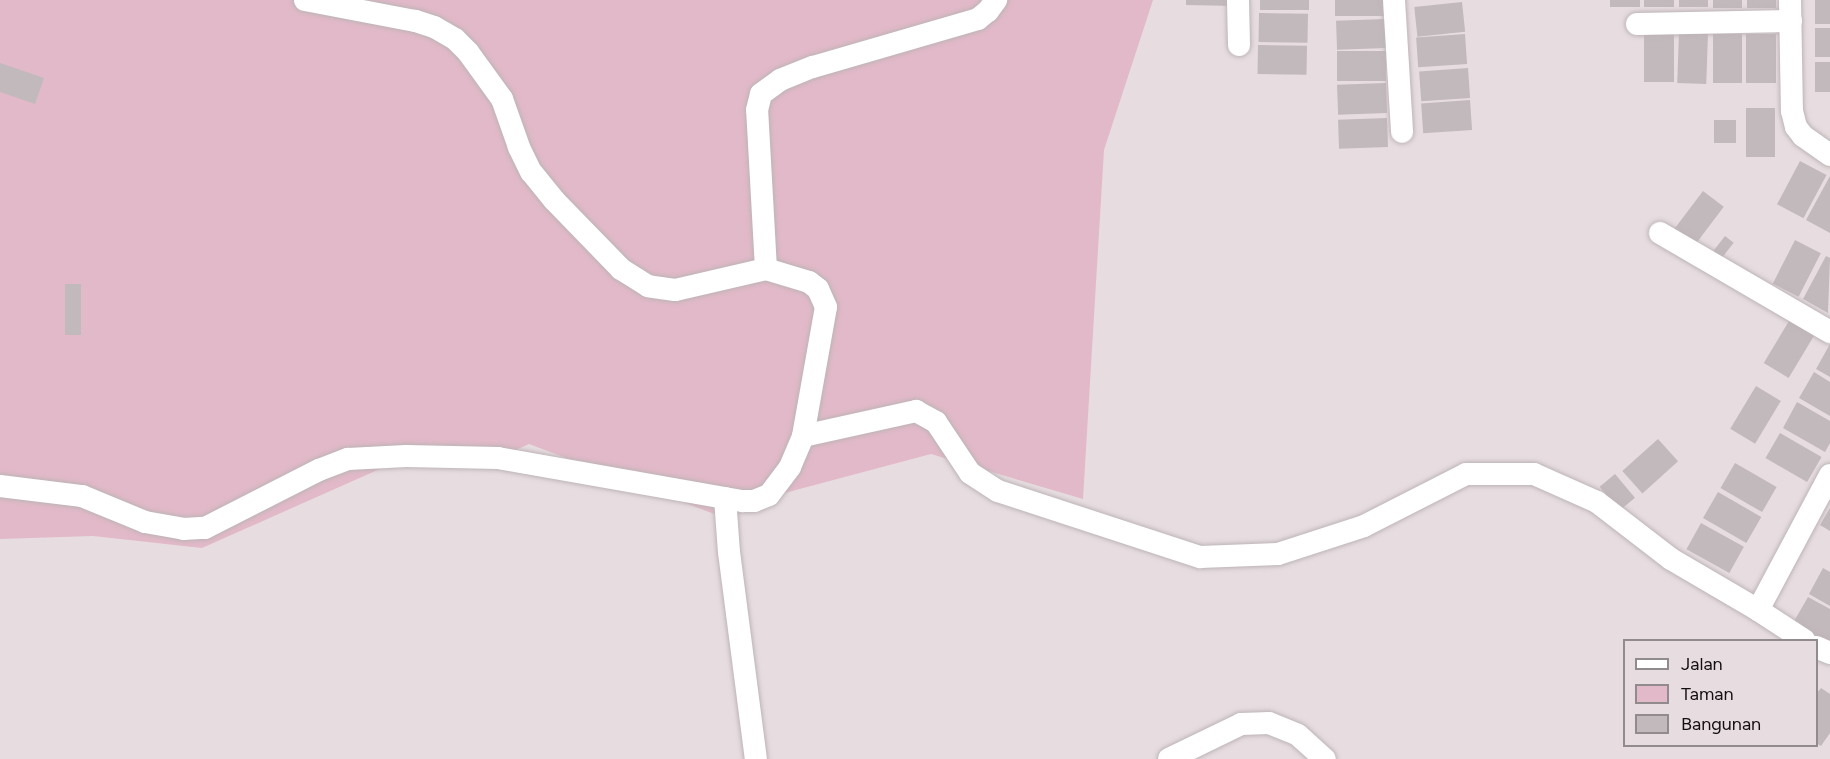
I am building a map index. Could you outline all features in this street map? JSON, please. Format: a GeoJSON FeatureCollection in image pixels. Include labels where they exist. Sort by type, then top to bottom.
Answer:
{"type":"FeatureCollection","features":[{"type":"Feature","properties":{"kind":"street"},"geometry":{"type":"LineString","coordinates":[[0,486],[82,496],[145,522],[183,529],[205,528],[320,470],[348,459],[406,456],[498,458],[725,498],[754,501],[769,495],[790,467],[803,436],[826,307],[818,289],[809,282],[766,269],[675,290],[648,286],[621,269],[554,200],[531,172],[519,147],[502,99],[468,52],[455,39],[434,27],[415,21],[305,0]]}},
{"type":"Feature","properties":{"kind":"street"},"geometry":{"type":"LineString","coordinates":[[1238,0],[1239,45]]}},
{"type":"Feature","properties":{"kind":"street"},"geometry":{"type":"LineString","coordinates":[[1394,0],[1402,132]]}},
{"type":"Feature","properties":{"kind":"street"},"geometry":{"type":"LineString","coordinates":[[766,269],[757,111],[761,94],[780,80],[813,67],[978,19],[992,6]]}},
{"type":"Feature","properties":{"kind":"street"},"geometry":{"type":"LineString","coordinates":[[1637,24],[1791,11],[1792,111],[1796,127],[1819,150],[1830,155]]}},
{"type":"Feature","properties":{"kind":"street"},"geometry":{"type":"LineString","coordinates":[[1660,233],[1830,332]]}},
{"type":"Feature","properties":{"kind":"street"},"geometry":{"type":"LineString","coordinates":[[803,436],[916,411],[936,422],[970,473],[998,491],[1200,557],[1278,554],[1364,526],[1466,474],[1534,474],[1597,502],[1671,559],[1802,639]]}},
{"type":"Feature","properties":{"kind":"street"},"geometry":{"type":"LineString","coordinates":[[1758,610],[1830,475]]}},
{"type":"Feature","properties":{"kind":"street"},"geometry":{"type":"LineString","coordinates":[[725,498],[729,552],[756,759]]}},
{"type":"Feature","properties":{"kind":"street"},"geometry":{"type":"LineString","coordinates":[[1169,759],[1241,724],[1269,723],[1298,735],[1325,759]]}},
{"type":"Feature","properties":{"kind":"green space"},"geometry":{"type":"Polygon","coordinates":[[[0,0],[1153,0],[1104,150],[1083,499],[931,454],[754,501],[717,515],[529,444],[498,458],[391,464],[202,548],[93,536],[0,539],[0,0]]]}},
{"type":"Feature","properties":{"kind":"building"},"geometry":{"type":"Polygon","coordinates":[[[1186,0],[1235,0],[1235,6],[1186,5],[1186,0]]]}},
{"type":"Feature","properties":{"kind":"building"},"geometry":{"type":"Polygon","coordinates":[[[1260,0],[1309,0],[1309,10],[1260,10],[1260,0]]]}},
{"type":"Feature","properties":{"kind":"building"},"geometry":{"type":"Polygon","coordinates":[[[1335,0],[1384,0],[1384,16],[1335,16],[1335,0]]]}},
{"type":"Feature","properties":{"kind":"building"},"geometry":{"type":"Polygon","coordinates":[[[1610,0],[1640,0],[1640,7],[1610,7],[1610,0]]]}},
{"type":"Feature","properties":{"kind":"building"},"geometry":{"type":"Polygon","coordinates":[[[1644,0],[1674,0],[1674,7],[1644,7],[1644,0]]]}},
{"type":"Feature","properties":{"kind":"building"},"geometry":{"type":"Polygon","coordinates":[[[1679,0],[1708,0],[1708,7],[1679,7],[1679,0]]]}},
{"type":"Feature","properties":{"kind":"building"},"geometry":{"type":"Polygon","coordinates":[[[1713,0],[1742,0],[1742,8],[1713,8],[1713,0]]]}},
{"type":"Feature","properties":{"kind":"building"},"geometry":{"type":"Polygon","coordinates":[[[1747,0],[1776,0],[1776,8],[1747,8],[1747,0]]]}},
{"type":"Feature","properties":{"kind":"building"},"geometry":{"type":"Polygon","coordinates":[[[1815,0],[1830,0],[1830,24],[1815,24],[1815,0]]]}},
{"type":"Feature","properties":{"kind":"building"},"geometry":{"type":"Polygon","coordinates":[[[1462,2],[1465,32],[1417,37],[1414,7],[1462,2]]]}},
{"type":"Feature","properties":{"kind":"building"},"geometry":{"type":"Polygon","coordinates":[[[1259,13],[1308,14],[1307,43],[1258,42],[1259,13]]]}},
{"type":"Feature","properties":{"kind":"building"},"geometry":{"type":"Polygon","coordinates":[[[1385,19],[1386,48],[1337,50],[1336,21],[1385,19]]]}},
{"type":"Feature","properties":{"kind":"building"},"geometry":{"type":"Polygon","coordinates":[[[1815,28],[1830,28],[1830,57],[1815,57],[1815,28]]]}},
{"type":"Feature","properties":{"kind":"building"},"geometry":{"type":"Polygon","coordinates":[[[1644,33],[1674,33],[1674,82],[1644,82],[1644,33]]]}},
{"type":"Feature","properties":{"kind":"building"},"geometry":{"type":"Polygon","coordinates":[[[1679,33],[1708,34],[1706,84],[1677,83],[1679,33]]]}},
{"type":"Feature","properties":{"kind":"building"},"geometry":{"type":"Polygon","coordinates":[[[1465,34],[1467,64],[1418,67],[1416,37],[1465,34]]]}},
{"type":"Feature","properties":{"kind":"building"},"geometry":{"type":"Polygon","coordinates":[[[1713,34],[1742,34],[1742,83],[1713,83],[1713,34]]]}},
{"type":"Feature","properties":{"kind":"building"},"geometry":{"type":"Polygon","coordinates":[[[1746,34],[1776,34],[1776,83],[1746,83],[1746,34]]]}},
{"type":"Feature","properties":{"kind":"building"},"geometry":{"type":"Polygon","coordinates":[[[1258,45],[1307,46],[1306,75],[1257,74],[1258,45]]]}},
{"type":"Feature","properties":{"kind":"building"},"geometry":{"type":"Polygon","coordinates":[[[1337,51],[1386,51],[1386,81],[1337,81],[1337,51]]]}},
{"type":"Feature","properties":{"kind":"building"},"geometry":{"type":"Polygon","coordinates":[[[1815,62],[1830,62],[1830,92],[1815,92],[1815,62]]]}},
{"type":"Feature","properties":{"kind":"building"},"geometry":{"type":"Polygon","coordinates":[[[0,63],[44,78],[35,104],[0,92],[0,63]]]}},
{"type":"Feature","properties":{"kind":"building"},"geometry":{"type":"Polygon","coordinates":[[[1468,68],[1470,98],[1421,101],[1419,71],[1468,68]]]}},
{"type":"Feature","properties":{"kind":"building"},"geometry":{"type":"Polygon","coordinates":[[[1386,83],[1387,113],[1338,115],[1337,85],[1386,83]]]}},
{"type":"Feature","properties":{"kind":"building"},"geometry":{"type":"Polygon","coordinates":[[[1470,100],[1472,130],[1423,133],[1421,103],[1470,100]]]}},
{"type":"Feature","properties":{"kind":"building"},"geometry":{"type":"Polygon","coordinates":[[[1746,108],[1775,108],[1775,157],[1746,157],[1746,108]]]}},
{"type":"Feature","properties":{"kind":"building"},"geometry":{"type":"Polygon","coordinates":[[[1387,118],[1388,147],[1339,149],[1338,120],[1387,118]]]}},
{"type":"Feature","properties":{"kind":"building"},"geometry":{"type":"Polygon","coordinates":[[[1714,120],[1736,120],[1736,143],[1714,143],[1714,120]]]}},
{"type":"Feature","properties":{"kind":"building"},"geometry":{"type":"Polygon","coordinates":[[[1800,161],[1826,175],[1803,218],[1777,204],[1800,161]]]}},
{"type":"Feature","properties":{"kind":"building"},"geometry":{"type":"Polygon","coordinates":[[[1830,176],[1830,233],[1806,220],[1830,176]]]}},
{"type":"Feature","properties":{"kind":"building"},"geometry":{"type":"Polygon","coordinates":[[[1703,191],[1724,207],[1692,249],[1671,233],[1703,191]]]}},
{"type":"Feature","properties":{"kind":"building"},"geometry":{"type":"Polygon","coordinates":[[[1725,236],[1734,243],[1722,258],[1713,251],[1725,236]]]}},
{"type":"Feature","properties":{"kind":"building"},"geometry":{"type":"Polygon","coordinates":[[[1795,240],[1821,253],[1799,297],[1773,284],[1795,240]]]}},
{"type":"Feature","properties":{"kind":"building"},"geometry":{"type":"Polygon","coordinates":[[[1826,256],[1830,258],[1828,313],[1803,299],[1826,256]]]}},
{"type":"Feature","properties":{"kind":"building"},"geometry":{"type":"Polygon","coordinates":[[[65,284],[81,284],[81,335],[65,335],[65,284]]]}},
{"type":"Feature","properties":{"kind":"building"},"geometry":{"type":"Polygon","coordinates":[[[1789,321],[1814,336],[1789,378],[1764,363],[1789,321]]]}},
{"type":"Feature","properties":{"kind":"building"},"geometry":{"type":"Polygon","coordinates":[[[1830,344],[1830,377],[1816,369],[1830,344]]]}},
{"type":"Feature","properties":{"kind":"building"},"geometry":{"type":"Polygon","coordinates":[[[1814,372],[1830,382],[1830,416],[1799,398],[1814,372]]]}},
{"type":"Feature","properties":{"kind":"building"},"geometry":{"type":"Polygon","coordinates":[[[1756,386],[1781,401],[1755,444],[1730,429],[1756,386]]]}},
{"type":"Feature","properties":{"kind":"building"},"geometry":{"type":"Polygon","coordinates":[[[1797,402],[1830,421],[1830,443],[1825,452],[1783,428],[1797,402]]]}},
{"type":"Feature","properties":{"kind":"building"},"geometry":{"type":"Polygon","coordinates":[[[1780,433],[1822,457],[1807,482],[1766,458],[1780,433]]]}},
{"type":"Feature","properties":{"kind":"building"},"geometry":{"type":"Polygon","coordinates":[[[1658,439],[1678,461],[1642,493],[1622,471],[1658,439]]]}},
{"type":"Feature","properties":{"kind":"building"},"geometry":{"type":"Polygon","coordinates":[[[1735,463],[1777,487],[1762,512],[1720,488],[1735,463]]]}},
{"type":"Feature","properties":{"kind":"building"},"geometry":{"type":"Polygon","coordinates":[[[1615,474],[1635,498],[1620,511],[1600,487],[1615,474]]]}},
{"type":"Feature","properties":{"kind":"building"},"geometry":{"type":"Polygon","coordinates":[[[1718,492],[1761,517],[1746,543],[1703,518],[1718,492]]]}},
{"type":"Feature","properties":{"kind":"building"},"geometry":{"type":"Polygon","coordinates":[[[1830,508],[1830,531],[1820,525],[1830,508]]]}},
{"type":"Feature","properties":{"kind":"building"},"geometry":{"type":"Polygon","coordinates":[[[1701,523],[1744,547],[1729,573],[1686,549],[1701,523]]]}},
{"type":"Feature","properties":{"kind":"building"},"geometry":{"type":"Polygon","coordinates":[[[1823,568],[1830,572],[1830,606],[1809,594],[1823,568]]]}},
{"type":"Feature","properties":{"kind":"building"},"geometry":{"type":"Polygon","coordinates":[[[1808,597],[1830,609],[1830,643],[1793,623],[1808,597]]]}},
{"type":"Feature","properties":{"kind":"building"},"geometry":{"type":"Polygon","coordinates":[[[1821,688],[1830,694],[1830,733],[1821,746],[1818,744],[1818,692],[1821,688]]]}}]}
